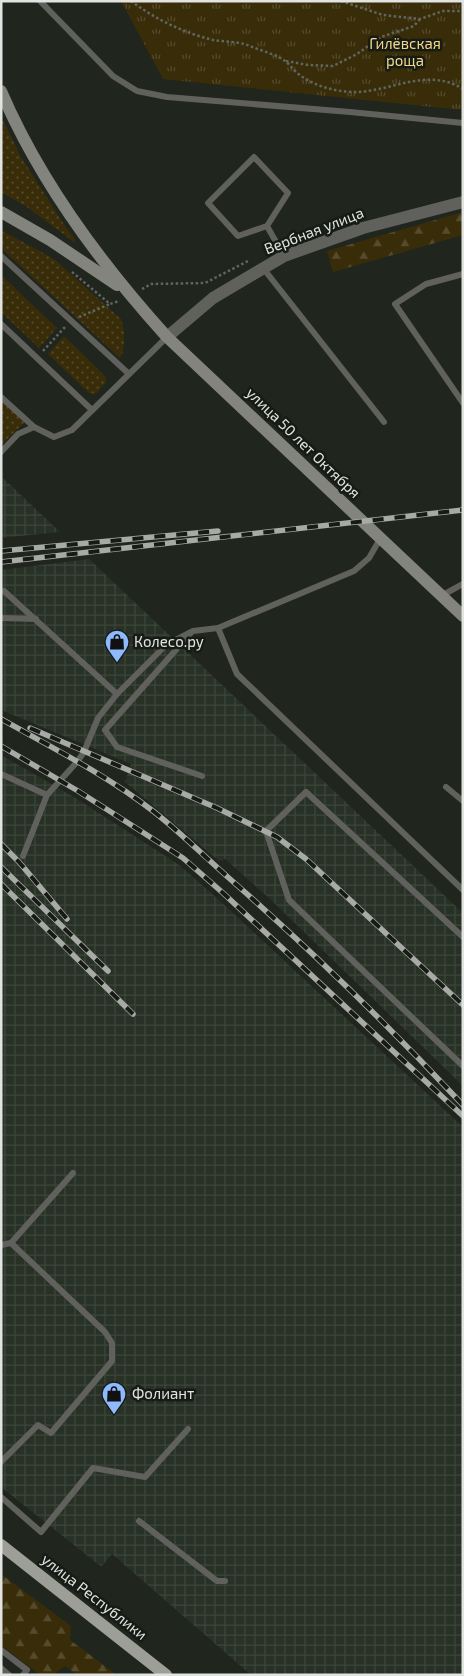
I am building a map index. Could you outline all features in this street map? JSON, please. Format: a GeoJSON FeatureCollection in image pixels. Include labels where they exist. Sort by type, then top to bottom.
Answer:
{"type":"FeatureCollection","features":[{"type":"Feature","properties":{"kind":"main road"},"geometry":{"type":"LineString","coordinates":[[1,91],[9,109],[62,204],[128,293]]}},
{"type":"Feature","properties":{"kind":"main road"},"geometry":{"type":"LineString","coordinates":[[1,212],[50,240],[128,293]]}},
{"type":"Feature","properties":{"kind":"main road","name":"улица 50 лет Октября"},"geometry":{"type":"LineString","coordinates":[[128,293],[167,337],[463,616]]}},
{"type":"Feature","properties":{"kind":"main road","name":"улица Республики"},"geometry":{"type":"LineString","coordinates":[[1,1545],[166,1675]]}},
{"type":"Feature","properties":{"kind":"street","name":"Вербная улица"},"geometry":{"type":"LineString","coordinates":[[167,337],[213,298],[259,263],[363,228],[463,202]]}},
{"type":"Feature","properties":{"kind":"lane"},"geometry":{"type":"LineString","coordinates":[[40,1],[113,76],[137,91],[167,97],[341,111],[463,124]]}},
{"type":"Feature","properties":{"kind":"lane"},"geometry":{"type":"LineString","coordinates":[[254,157],[288,193],[267,226],[238,236],[208,203],[254,157]]}},
{"type":"Feature","properties":{"kind":"lane"},"geometry":{"type":"LineString","coordinates":[[267,226],[284,256]]}},
{"type":"Feature","properties":{"kind":"lane"},"geometry":{"type":"LineString","coordinates":[[1,256],[129,374]]}},
{"type":"Feature","properties":{"kind":"lane"},"geometry":{"type":"LineString","coordinates":[[259,263],[384,422]]}},
{"type":"Feature","properties":{"kind":"lane"},"geometry":{"type":"LineString","coordinates":[[463,274],[426,284],[395,304],[463,403]]}},
{"type":"Feature","properties":{"kind":"lane"},"geometry":{"type":"LineString","coordinates":[[1,324],[92,410]]}},
{"type":"Feature","properties":{"kind":"lane"},"geometry":{"type":"LineString","coordinates":[[1,397],[34,427],[54,436],[72,430],[167,337]]}},
{"type":"Feature","properties":{"kind":"lane"},"geometry":{"type":"LineString","coordinates":[[3,449],[18,434],[34,427]]}},
{"type":"Feature","properties":{"kind":"lane"},"geometry":{"type":"LineString","coordinates":[[23,856],[47,795],[77,762],[89,742],[98,718],[117,694],[166,645],[193,631],[218,628],[354,571],[368,558],[380,539]]}},
{"type":"Feature","properties":{"kind":"lane"},"geometry":{"type":"LineString","coordinates":[[441,596],[463,584]]}},
{"type":"Feature","properties":{"kind":"lane"},"geometry":{"type":"LineString","coordinates":[[4,590],[117,694]]}},
{"type":"Feature","properties":{"kind":"lane"},"geometry":{"type":"LineString","coordinates":[[1,618],[36,620]]}},
{"type":"Feature","properties":{"kind":"lane"},"geometry":{"type":"LineString","coordinates":[[218,628],[237,674],[463,890]]}},
{"type":"Feature","properties":{"kind":"lane"},"geometry":{"type":"LineString","coordinates":[[193,631],[105,730],[116,748],[202,776]]}},
{"type":"Feature","properties":{"kind":"lane"},"geometry":{"type":"LineString","coordinates":[[1,774],[47,795]]}},
{"type":"Feature","properties":{"kind":"lane"},"geometry":{"type":"LineString","coordinates":[[446,787],[463,801]]}},
{"type":"Feature","properties":{"kind":"lane"},"geometry":{"type":"LineString","coordinates":[[463,938],[306,792],[266,831],[288,900],[463,1066]]}},
{"type":"Feature","properties":{"kind":"lane"},"geometry":{"type":"LineString","coordinates":[[1,1245],[11,1242],[73,1173]]}},
{"type":"Feature","properties":{"kind":"lane"},"geometry":{"type":"LineString","coordinates":[[1,1462],[38,1425],[50,1433],[60,1424],[112,1361],[112,1343],[105,1332],[11,1242]]}},
{"type":"Feature","properties":{"kind":"lane"},"geometry":{"type":"LineString","coordinates":[[1,1497],[42,1532],[92,1468],[145,1477],[188,1429]]}},
{"type":"Feature","properties":{"kind":"lane"},"geometry":{"type":"LineString","coordinates":[[139,1521],[217,1581],[225,1581]]}},
{"type":"Feature","properties":{"kind":"lane"},"geometry":{"type":"LineString","coordinates":[[1,1650],[27,1670],[23,1675]]}},
{"type":"Feature","properties":{"kind":"lane"},"geometry":{"type":"LineString","coordinates":[[1,1668],[10,1675]]}},
{"type":"Feature","properties":{"kind":"path"},"geometry":{"type":"LineString","coordinates":[[131,1],[142,9],[186,32],[214,40],[243,43],[285,60],[308,65],[333,66],[357,54],[380,37],[414,26],[420,19]]}},
{"type":"Feature","properties":{"kind":"path"},"geometry":{"type":"LineString","coordinates":[[341,1],[383,15],[420,19],[443,11],[463,11]]}},
{"type":"Feature","properties":{"kind":"path"},"geometry":{"type":"LineString","coordinates":[[285,60],[297,73],[318,86],[351,92],[377,90],[424,79],[453,83],[463,89]]}},
{"type":"Feature","properties":{"kind":"path"},"geometry":{"type":"LineString","coordinates":[[69,269],[110,304],[128,293],[151,284],[205,282],[259,263]]}},
{"type":"Feature","properties":{"kind":"shaded area"},"geometry":{"type":"Polygon","coordinates":[[[1,476],[60,532],[1,538],[1,476]]]}},
{"type":"Feature","properties":{"kind":"shaded area"},"geometry":{"type":"Polygon","coordinates":[[[89,559],[463,913],[463,1086],[270,899],[225,859],[219,861],[125,782],[131,764],[1,710],[1,570],[89,559]]]}},
{"type":"Feature","properties":{"kind":"shaded area"},"geometry":{"type":"Polygon","coordinates":[[[1,755],[74,797],[178,864],[463,1127],[463,1675],[251,1675],[112,1554],[102,1566],[99,1565],[1,1487],[1,755]]]}},
{"type":"Feature","properties":{"kind":"green space","name":"Гилёвская роща"},"geometry":{"type":"Polygon","coordinates":[[[121,1],[463,1],[463,110],[163,79],[121,1]]]}},
{"type":"Feature","properties":{"kind":"green space"},"geometry":{"type":"Polygon","coordinates":[[[1,116],[21,157],[76,240],[74,242],[27,207],[1,192],[1,116]]]}},
{"type":"Feature","properties":{"kind":"green space"},"geometry":{"type":"Polygon","coordinates":[[[463,212],[463,235],[333,272],[327,251],[463,212]]]}},
{"type":"Feature","properties":{"kind":"green space"},"geometry":{"type":"Polygon","coordinates":[[[1,230],[54,259],[121,319],[124,339],[120,358],[1,248],[1,230]]]}},
{"type":"Feature","properties":{"kind":"green space"},"geometry":{"type":"Polygon","coordinates":[[[1,275],[57,328],[39,348],[1,312],[1,275]]]}},
{"type":"Feature","properties":{"kind":"green space"},"geometry":{"type":"Polygon","coordinates":[[[64,336],[106,377],[106,382],[96,394],[89,393],[48,354],[64,336]]]}},
{"type":"Feature","properties":{"kind":"green space"},"geometry":{"type":"Polygon","coordinates":[[[1,401],[25,422],[1,445],[1,401]]]}},
{"type":"Feature","properties":{"kind":"green space"},"geometry":{"type":"Polygon","coordinates":[[[1,1574],[71,1626],[70,1640],[117,1675],[77,1675],[65,1666],[53,1675],[40,1675],[1,1645],[1,1574]]]}},
{"type":"Feature","properties":{"kind":"railway"},"geometry":{"type":"LineString","coordinates":[[1,562],[463,510]]}},
{"type":"Feature","properties":{"kind":"railway"},"geometry":{"type":"LineString","coordinates":[[1,551],[218,531]]}},
{"type":"Feature","properties":{"kind":"railway"},"geometry":{"type":"LineString","coordinates":[[1,719],[98,774],[163,819],[320,961],[407,1046],[463,1105]]}},
{"type":"Feature","properties":{"kind":"railway"},"geometry":{"type":"LineString","coordinates":[[30,728],[217,808],[277,837],[306,859],[463,1005]]}},
{"type":"Feature","properties":{"kind":"railway"},"geometry":{"type":"LineString","coordinates":[[1,746],[78,791],[183,858],[463,1116]]}},
{"type":"Feature","properties":{"kind":"railway"},"geometry":{"type":"LineString","coordinates":[[1,844],[19,862],[67,919]]}},
{"type":"Feature","properties":{"kind":"railway"},"geometry":{"type":"LineString","coordinates":[[1,867],[108,971]]}},
{"type":"Feature","properties":{"kind":"railway"},"geometry":{"type":"LineString","coordinates":[[1,884],[133,1014]]}},
{"type":"Feature","properties":{"kind":"place","name":"Колесо.ру"},"geometry":{"type":"Point","coordinates":[117,663]}},
{"type":"Feature","properties":{"kind":"place","name":"Фолиант"},"geometry":{"type":"Point","coordinates":[114,1415]}}]}
